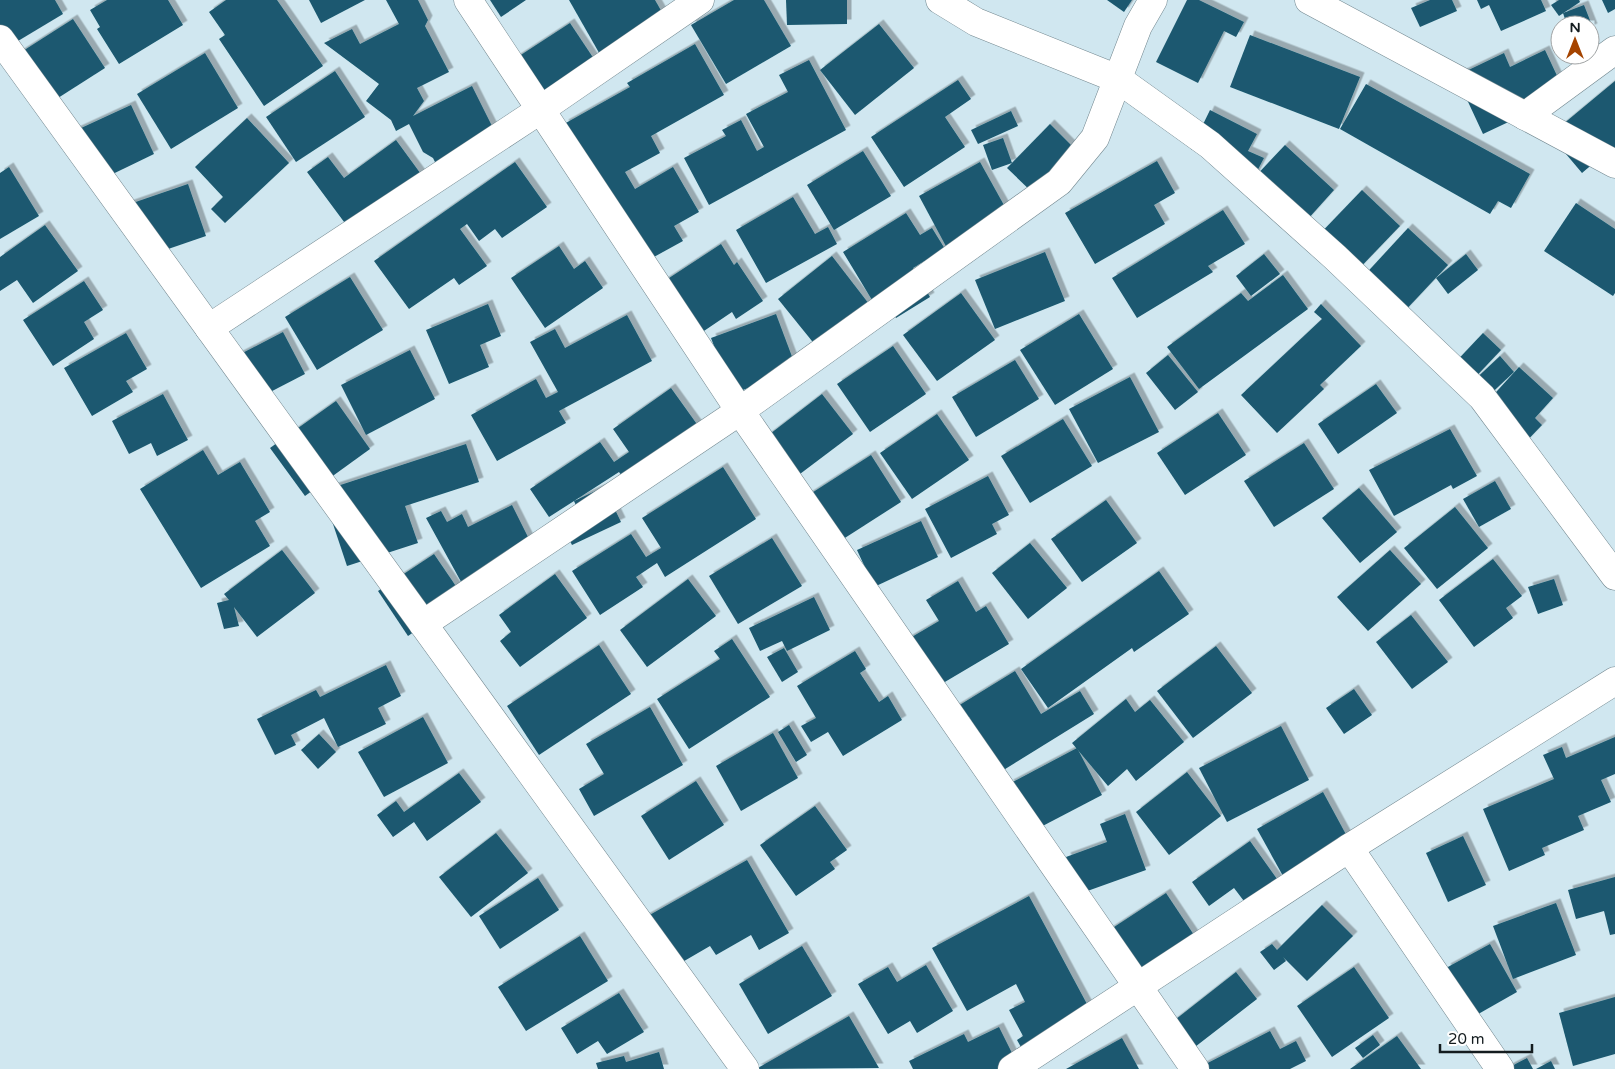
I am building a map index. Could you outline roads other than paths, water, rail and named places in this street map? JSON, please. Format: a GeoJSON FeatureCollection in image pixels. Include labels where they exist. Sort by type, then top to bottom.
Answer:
{"type":"FeatureCollection","features":[{"type":"Feature","properties":{"kind":"street"},"geometry":{"type":"LineString","coordinates":[[468,0],[740,411],[1195,1069]]}},
{"type":"Feature","properties":{"kind":"street"},"geometry":{"type":"LineString","coordinates":[[209,328],[540,110],[700,0]]}},
{"type":"Feature","properties":{"kind":"street"},"geometry":{"type":"LineString","coordinates":[[940,0],[976,22],[1118,79],[1210,145],[1335,257],[1482,397],[1615,576]]}},
{"type":"Feature","properties":{"kind":"street"},"geometry":{"type":"LineString","coordinates":[[424,624],[740,411],[1059,182],[1095,138],[1138,26],[1153,0]]}},
{"type":"Feature","properties":{"kind":"street"},"geometry":{"type":"LineString","coordinates":[[1310,0],[1615,164]]}},
{"type":"Feature","properties":{"kind":"street"},"geometry":{"type":"LineString","coordinates":[[0,39],[745,1069]]}},
{"type":"Feature","properties":{"kind":"street"},"geometry":{"type":"LineString","coordinates":[[1525,116],[1615,50]]}},
{"type":"Feature","properties":{"kind":"street"},"geometry":{"type":"LineString","coordinates":[[1012,1069],[1349,848],[1615,682]]}},
{"type":"Feature","properties":{"kind":"street"},"geometry":{"type":"LineString","coordinates":[[1349,848],[1500,1069]]}}]}
